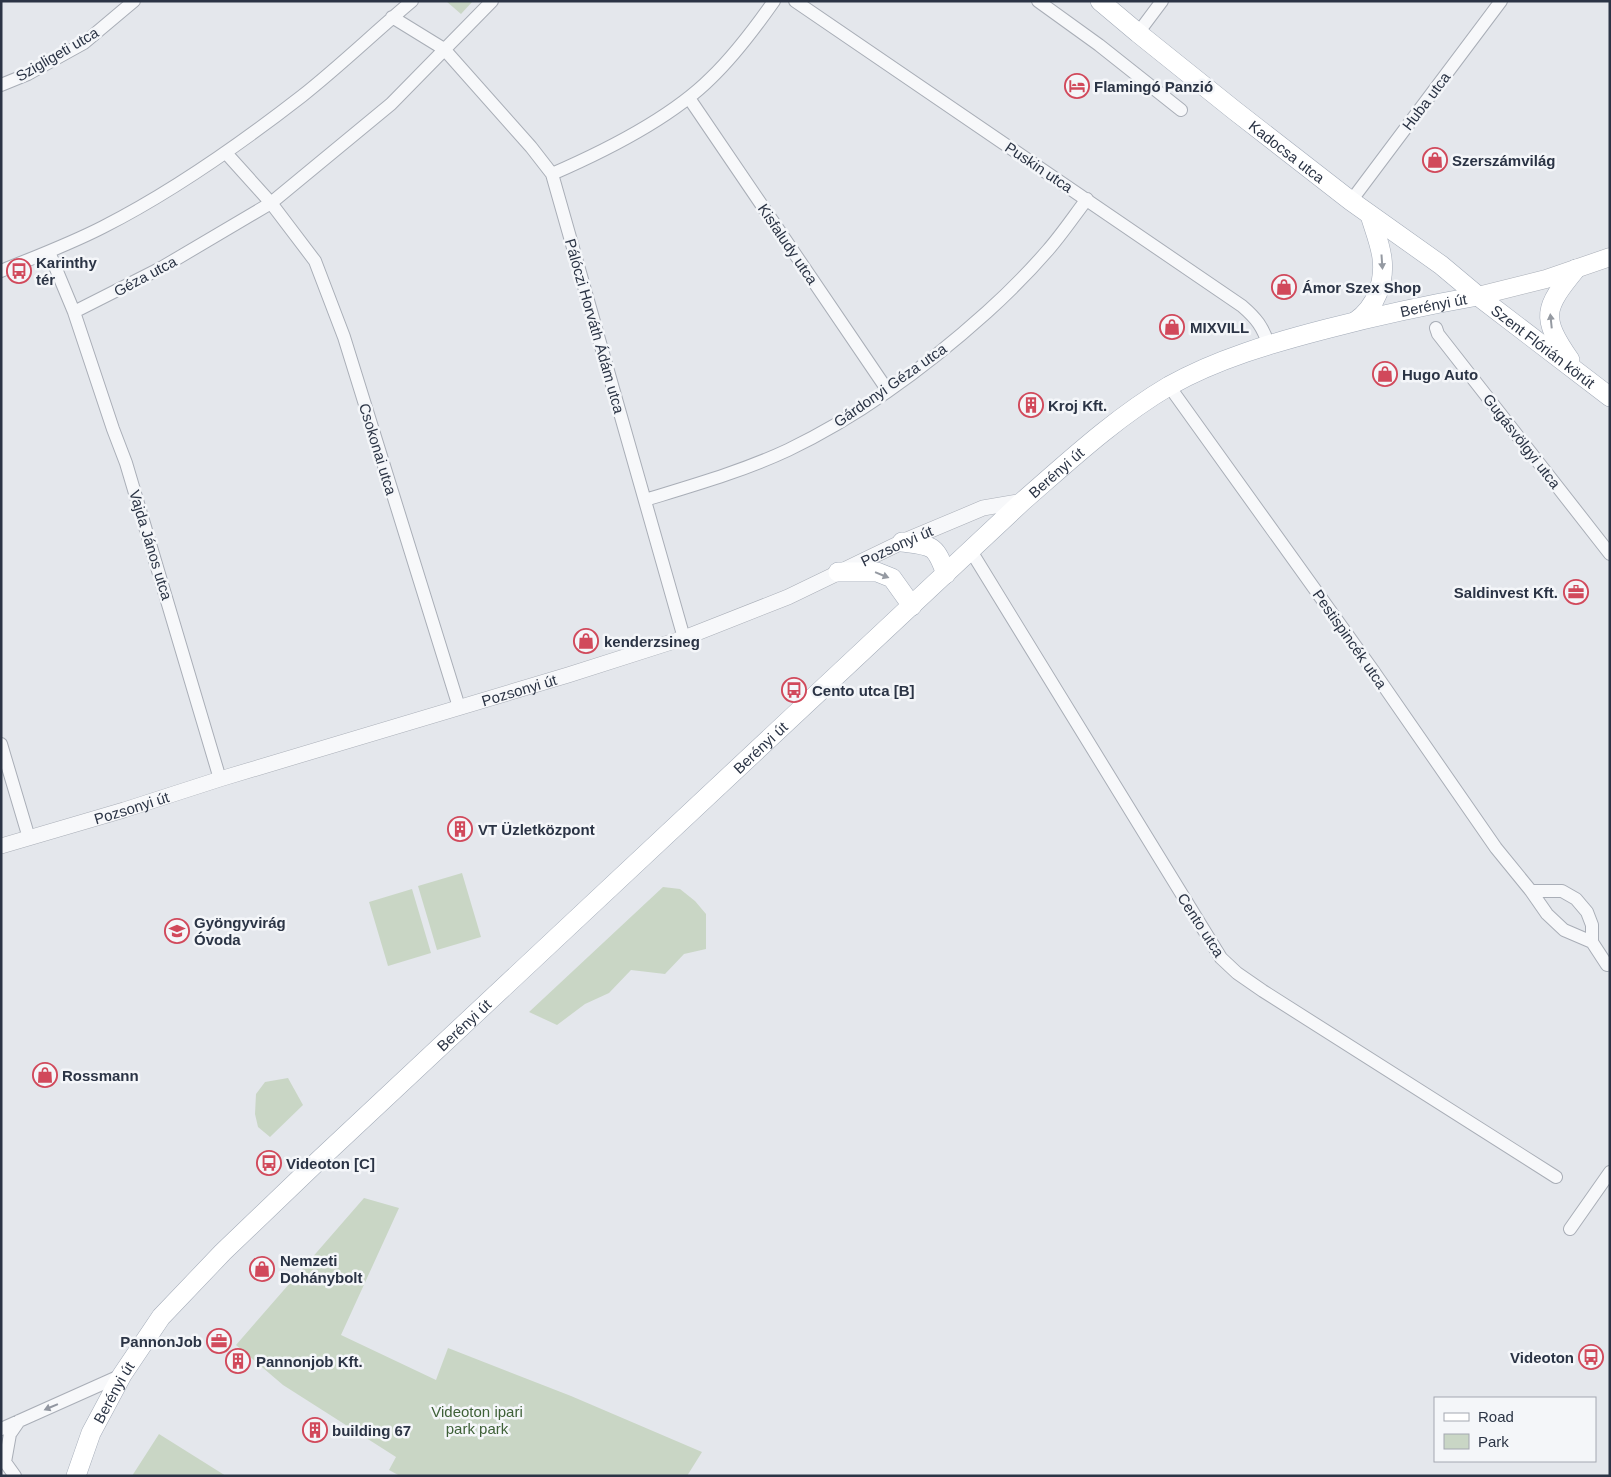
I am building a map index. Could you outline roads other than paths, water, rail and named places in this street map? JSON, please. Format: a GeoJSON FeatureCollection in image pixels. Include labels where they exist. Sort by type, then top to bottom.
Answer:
{"type":"FeatureCollection","features":[{"type":"Feature","properties":{"kind":"main road","name":"Kadocsa utca"},"geometry":{"type":"LineString","coordinates":[[1100,1],[1351,201],[1441,265],[1478,296]]}},
{"type":"Feature","properties":{"kind":"main road"},"geometry":{"type":"LineString","coordinates":[[1356,321],[1366,314],[1373,304],[1382,281],[1382,256],[1370,215]]}},
{"type":"Feature","properties":{"kind":"main road","name":"Berényi út"},"geometry":{"type":"LineString","coordinates":[[76,1476],[91,1433],[122,1375],[161,1317],[223,1252],[1023,502],[1115,422],[1169,386],[1226,360],[1269,345],[1356,321],[1533,283],[1610,257]]}},
{"type":"Feature","properties":{"kind":"main road"},"geometry":{"type":"LineString","coordinates":[[1576,269],[1552,301],[1549,318],[1550,327],[1558,343],[1583,378]]}},
{"type":"Feature","properties":{"kind":"main road","name":"Szent Flórián körút"},"geometry":{"type":"LineString","coordinates":[[1478,296],[1610,397]]}},
{"type":"Feature","properties":{"kind":"main road"},"geometry":{"type":"LineString","coordinates":[[902,542],[927,545],[939,554],[946,574]]}},
{"type":"Feature","properties":{"kind":"main road"},"geometry":{"type":"LineString","coordinates":[[838,572],[877,572],[892,578],[912,606]]}},
{"type":"Feature","properties":{"kind":"street","name":"Szigligeti utca"},"geometry":{"type":"LineString","coordinates":[[1,85],[28,74],[84,43],[134,1]]}},
{"type":"Feature","properties":{"kind":"street"},"geometry":{"type":"LineString","coordinates":[[1,271],[100,229],[136,210],[226,153],[318,83],[412,1]]}},
{"type":"Feature","properties":{"kind":"street","name":"Géza utca"},"geometry":{"type":"LineString","coordinates":[[74,312],[162,268],[271,203],[391,104],[492,1]]}},
{"type":"Feature","properties":{"kind":"street"},"geometry":{"type":"LineString","coordinates":[[552,174],[625,139],[689,98],[711,79],[734,54],[774,1]]}},
{"type":"Feature","properties":{"kind":"street","name":"Puskin utca"},"geometry":{"type":"LineString","coordinates":[[795,1],[1242,306],[1262,327],[1269,345]]}},
{"type":"Feature","properties":{"kind":"street"},"geometry":{"type":"LineString","coordinates":[[1038,1],[1099,45],[1181,110]]}},
{"type":"Feature","properties":{"kind":"street"},"geometry":{"type":"LineString","coordinates":[[1138,33],[1162,1]]}},
{"type":"Feature","properties":{"kind":"street","name":"Huba utca"},"geometry":{"type":"LineString","coordinates":[[1351,201],[1501,1]]}},
{"type":"Feature","properties":{"kind":"street"},"geometry":{"type":"LineString","coordinates":[[392,17],[444,49]]}},
{"type":"Feature","properties":{"kind":"street","name":"Pálóczi Horváth Ádám utca"},"geometry":{"type":"LineString","coordinates":[[444,49],[531,147],[552,174],[684,638]]}},
{"type":"Feature","properties":{"kind":"street","name":"Kisfaludy utca"},"geometry":{"type":"LineString","coordinates":[[689,98],[888,390]]}},
{"type":"Feature","properties":{"kind":"street"},"geometry":{"type":"LineString","coordinates":[[226,153],[271,203]]}},
{"type":"Feature","properties":{"kind":"street","name":"Gárdonyi Géza utca"},"geometry":{"type":"LineString","coordinates":[[645,500],[728,474],[787,450],[823,432],[888,390],[946,347],[1005,295],[1048,250],[1087,199]]}},
{"type":"Feature","properties":{"kind":"street","name":"Csokonai utca"},"geometry":{"type":"LineString","coordinates":[[271,203],[316,262],[332,303],[458,707]]}},
{"type":"Feature","properties":{"kind":"street"},"geometry":{"type":"LineString","coordinates":[[49,252],[74,312]]}},
{"type":"Feature","properties":{"kind":"street","name":"Vajda János utca"},"geometry":{"type":"LineString","coordinates":[[74,312],[140,506],[220,780]]}},
{"type":"Feature","properties":{"kind":"street","name":"Gugásvölgyi utca"},"geometry":{"type":"LineString","coordinates":[[1436,328],[1438,334],[1610,554]]}},
{"type":"Feature","properties":{"kind":"street","name":"Pestispincék utca"},"geometry":{"type":"LineString","coordinates":[[1169,386],[1366,661],[1496,848],[1547,914],[1564,930],[1592,942]]}},
{"type":"Feature","properties":{"kind":"street","name":"Pozsonyi út"},"geometry":{"type":"LineString","coordinates":[[1,846],[568,675],[684,638],[788,597],[902,542],[983,508],[1023,502]]}},
{"type":"Feature","properties":{"kind":"street","name":"Cento utca"},"geometry":{"type":"LineString","coordinates":[[971,551],[1202,930],[1221,958],[1237,973],[1263,991],[1556,1177]]}},
{"type":"Feature","properties":{"kind":"street"},"geometry":{"type":"LineString","coordinates":[[1,744],[29,838]]}},
{"type":"Feature","properties":{"kind":"street"},"geometry":{"type":"LineString","coordinates":[[1531,891],[1562,891],[1576,899],[1587,912],[1592,925],[1592,942],[1607,965]]}},
{"type":"Feature","properties":{"kind":"street"},"geometry":{"type":"LineString","coordinates":[[1570,1230],[1610,1172]]}},
{"type":"Feature","properties":{"kind":"street"},"geometry":{"type":"LineString","coordinates":[[1,1429],[122,1375]]}},
{"type":"Feature","properties":{"kind":"street"},"geometry":{"type":"LineString","coordinates":[[15,1476],[3,1461],[10,1434],[20,1420]]}},
{"type":"Feature","properties":{"kind":"place","name":"Flamingó Panzió"},"geometry":{"type":"Point","coordinates":[1077,86]}},
{"type":"Feature","properties":{"kind":"place","name":"Szerszámvilág"},"geometry":{"type":"Point","coordinates":[1435,160]}},
{"type":"Feature","properties":{"kind":"place","name":"Karinthy tér"},"geometry":{"type":"Point","coordinates":[19,271]}},
{"type":"Feature","properties":{"kind":"place","name":"Ámor Szex Shop"},"geometry":{"type":"Point","coordinates":[1284,287]}},
{"type":"Feature","properties":{"kind":"place","name":"MIXVILL"},"geometry":{"type":"Point","coordinates":[1172,327]}},
{"type":"Feature","properties":{"kind":"place","name":"Hugo Auto"},"geometry":{"type":"Point","coordinates":[1385,374]}},
{"type":"Feature","properties":{"kind":"place","name":"Kroj Kft."},"geometry":{"type":"Point","coordinates":[1031,405]}},
{"type":"Feature","properties":{"kind":"place","name":"Saldinvest Kft."},"geometry":{"type":"Point","coordinates":[1576,592]}},
{"type":"Feature","properties":{"kind":"place","name":"kenderzsineg"},"geometry":{"type":"Point","coordinates":[586,641]}},
{"type":"Feature","properties":{"kind":"place","name":"Cento utca [B]"},"geometry":{"type":"Point","coordinates":[794,690]}},
{"type":"Feature","properties":{"kind":"place","name":"VT Üzletközpont"},"geometry":{"type":"Point","coordinates":[460,829]}},
{"type":"Feature","properties":{"kind":"place","name":"Gyöngyvirág Óvoda"},"geometry":{"type":"Point","coordinates":[177,931]}},
{"type":"Feature","properties":{"kind":"place","name":"Rossmann"},"geometry":{"type":"Point","coordinates":[45,1075]}},
{"type":"Feature","properties":{"kind":"place","name":"Videoton [C]"},"geometry":{"type":"Point","coordinates":[269,1163]}},
{"type":"Feature","properties":{"kind":"place","name":"Nemzeti Dohánybolt"},"geometry":{"type":"Point","coordinates":[262,1269]}},
{"type":"Feature","properties":{"kind":"place","name":"PannonJob"},"geometry":{"type":"Point","coordinates":[219,1341]}},
{"type":"Feature","properties":{"kind":"place","name":"Videoton"},"geometry":{"type":"Point","coordinates":[1591,1357]}},
{"type":"Feature","properties":{"kind":"place","name":"Pannonjob Kft."},"geometry":{"type":"Point","coordinates":[238,1361]}},
{"type":"Feature","properties":{"kind":"place","name":"building 67"},"geometry":{"type":"Point","coordinates":[315,1430]}},
{"type":"Feature","properties":{"kind":"park label","name":"Videoton ipari park park"},"geometry":{"type":"Point","coordinates":[477,1420]}}]}
